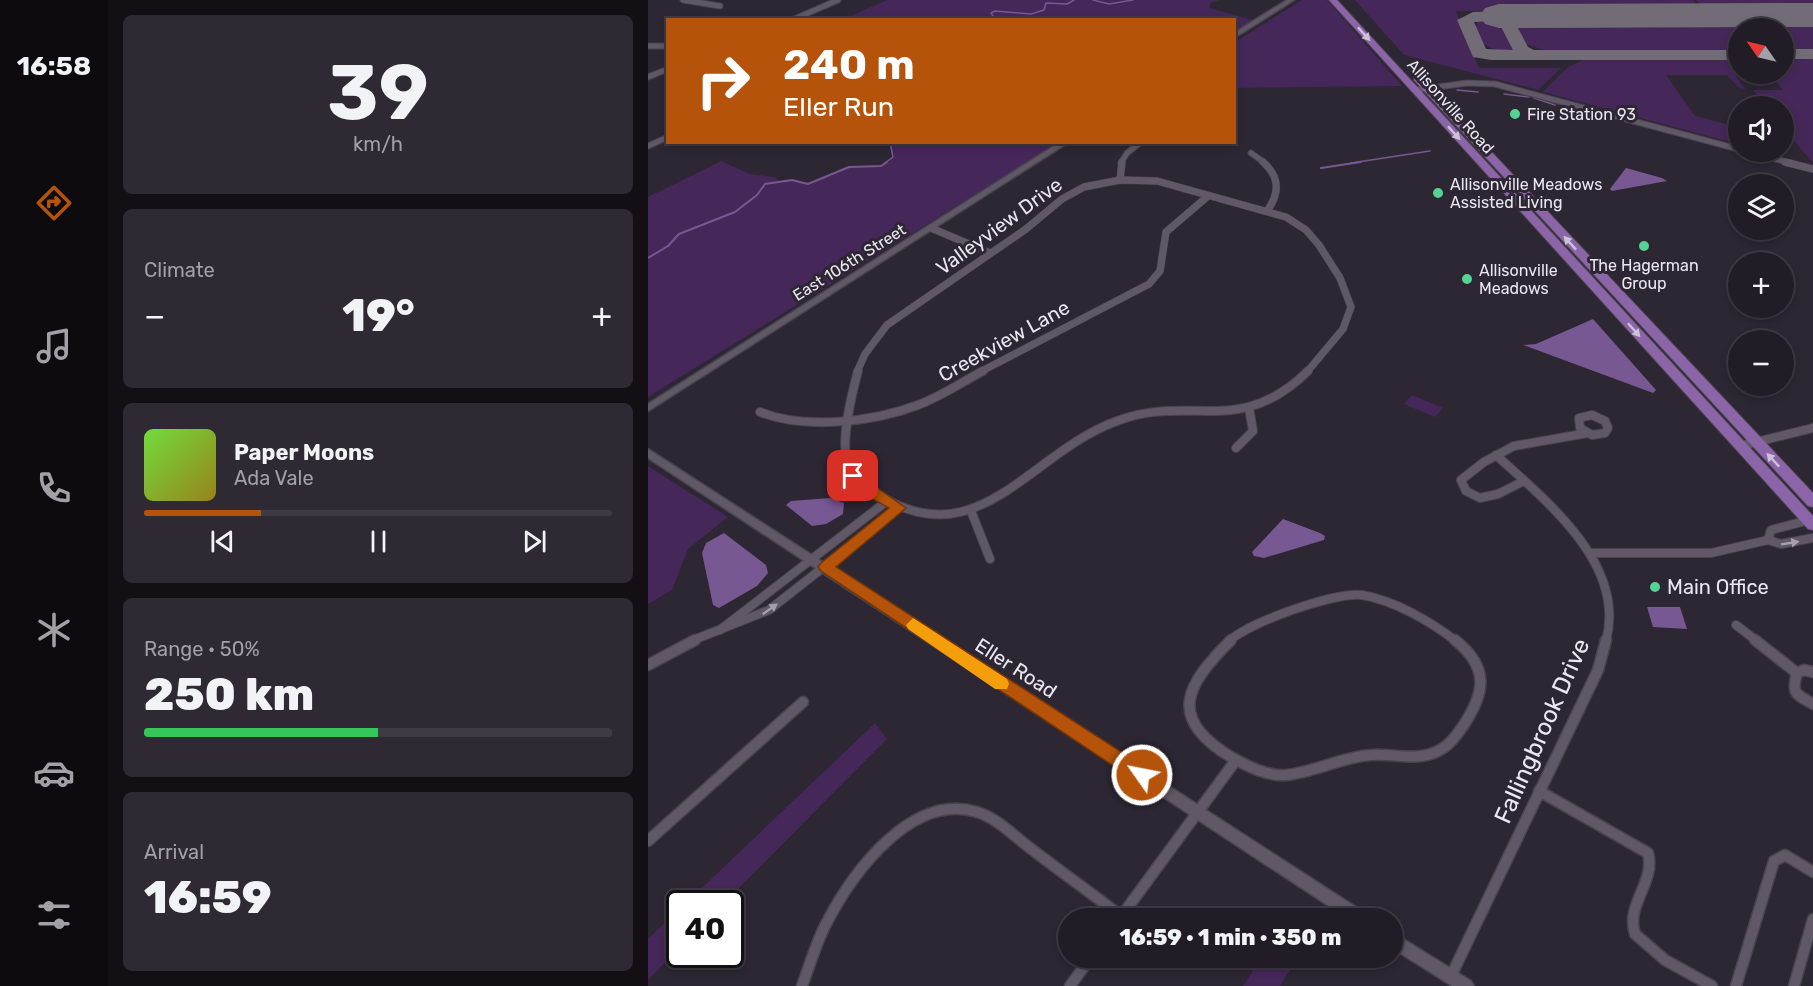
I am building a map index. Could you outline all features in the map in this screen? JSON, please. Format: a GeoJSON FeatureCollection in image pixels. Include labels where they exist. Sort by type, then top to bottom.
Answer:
{"type":"FeatureCollection","features":[{"type":"Feature","properties":{"kind":"main road","name":"Allisonville Road"},"geometry":{"type":"LineString","coordinates":[[1333,0],[1421,89],[1813,502]]}},
{"type":"Feature","properties":{"kind":"main road","name":"Allisonville Road"},"geometry":{"type":"LineString","coordinates":[[1345,0],[1421,89],[1740,446],[1812,522]]}},
{"type":"Feature","properties":{"kind":"street"},"geometry":{"type":"LineString","coordinates":[[683,0],[720,6]]}},
{"type":"Feature","properties":{"kind":"street"},"geometry":{"type":"LineString","coordinates":[[797,18],[838,0]]}},
{"type":"Feature","properties":{"kind":"street"},"geometry":{"type":"LineString","coordinates":[[1236,35],[1292,0]]}},
{"type":"Feature","properties":{"kind":"street"},"geometry":{"type":"LineString","coordinates":[[648,46],[666,46]]}},
{"type":"Feature","properties":{"kind":"street"},"geometry":{"type":"LineString","coordinates":[[648,77],[666,70]]}},
{"type":"Feature","properties":{"kind":"street"},"geometry":{"type":"LineString","coordinates":[[1421,89],[1467,83],[1495,84],[1728,146]]}},
{"type":"Feature","properties":{"kind":"street"},"geometry":{"type":"LineString","coordinates":[[648,146],[666,138]]}},
{"type":"Feature","properties":{"kind":"street","name":"East 106th Street"},"geometry":{"type":"LineString","coordinates":[[648,408],[1063,144]]}},
{"type":"Feature","properties":{"kind":"street"},"geometry":{"type":"LineString","coordinates":[[1120,180],[1119,171],[1122,160],[1139,144]]}},
{"type":"Feature","properties":{"kind":"street"},"geometry":{"type":"LineString","coordinates":[[1251,153],[1264,162],[1278,186],[1276,201],[1267,211]]}},
{"type":"Feature","properties":{"kind":"street"},"geometry":{"type":"LineString","coordinates":[[1786,162],[1813,169]]}},
{"type":"Feature","properties":{"kind":"street","name":"Valleyview Drive"},"geometry":{"type":"LineString","coordinates":[[1120,180],[1160,181],[1290,219],[1312,236],[1350,298],[1349,322],[1342,333],[1292,386],[1273,398],[1249,408],[1220,412],[1155,413],[1119,420],[1082,436],[1004,496],[971,511],[937,516],[899,508],[863,486],[853,476],[846,462],[857,370],[872,340],[887,325],[1074,191],[1097,183],[1120,180]]}},
{"type":"Feature","properties":{"kind":"street","name":"Creekview Lane"},"geometry":{"type":"LineString","coordinates":[[760,412],[789,422],[891,414],[919,405],[1104,306],[1142,289],[1160,271],[1166,232],[1208,196]]}},
{"type":"Feature","properties":{"kind":"street"},"geometry":{"type":"LineString","coordinates":[[931,228],[990,253]]}},
{"type":"Feature","properties":{"kind":"street"},"geometry":{"type":"LineString","coordinates":[[1236,448],[1252,431],[1252,414],[1249,408]]}},
{"type":"Feature","properties":{"kind":"street"},"geometry":{"type":"LineString","coordinates":[[1740,446],[1813,428]]}},
{"type":"Feature","properties":{"kind":"street"},"geometry":{"type":"LineString","coordinates":[[1524,481],[1485,500],[1477,498],[1461,484],[1463,476],[1496,455],[1520,444],[1570,439],[1588,433]]}},
{"type":"Feature","properties":{"kind":"street","name":"Eller Road"},"geometry":{"type":"LineString","coordinates":[[648,453],[826,567],[1345,908]]}},
{"type":"Feature","properties":{"kind":"street","name":"Fallingbrook Drive"},"geometry":{"type":"LineString","coordinates":[[1451,976],[1606,650],[1609,624],[1605,596],[1590,553],[1567,524],[1496,455]]}},
{"type":"Feature","properties":{"kind":"street"},"geometry":{"type":"LineString","coordinates":[[718,632],[814,560],[887,501]]}},
{"type":"Feature","properties":{"kind":"street"},"geometry":{"type":"LineString","coordinates":[[648,665],[674,648],[746,624],[770,610],[899,508]]}},
{"type":"Feature","properties":{"kind":"street"},"geometry":{"type":"LineString","coordinates":[[971,511],[990,559]]}},
{"type":"Feature","properties":{"kind":"street"},"geometry":{"type":"LineString","coordinates":[[1768,540],[1771,530],[1812,522]]}},
{"type":"Feature","properties":{"kind":"street"},"geometry":{"type":"LineString","coordinates":[[1590,553],[1711,553],[1768,540],[1781,544],[1813,538]]}},
{"type":"Feature","properties":{"kind":"street"},"geometry":{"type":"LineString","coordinates":[[1360,595],[1393,605],[1454,637],[1470,651],[1476,662],[1480,689],[1476,708],[1455,738],[1437,752],[1409,758],[1370,755],[1287,775],[1264,773],[1236,760],[1202,735],[1190,717],[1187,706],[1190,690],[1203,672],[1233,637],[1243,630],[1337,597],[1360,595]]}},
{"type":"Feature","properties":{"kind":"street"},"geometry":{"type":"LineString","coordinates":[[1736,625],[1797,673]]}},
{"type":"Feature","properties":{"kind":"street"},"geometry":{"type":"LineString","coordinates":[[1813,672],[1804,670],[1797,673],[1793,682],[1796,694],[1813,704]]}},
{"type":"Feature","properties":{"kind":"street"},"geometry":{"type":"LineString","coordinates":[[648,842],[803,702]]}},
{"type":"Feature","properties":{"kind":"street"},"geometry":{"type":"LineString","coordinates":[[1127,908],[1236,760]]}},
{"type":"Feature","properties":{"kind":"street"},"geometry":{"type":"LineString","coordinates":[[1539,791],[1648,854],[1651,869],[1633,917],[1632,926],[1635,936],[1645,946],[1712,986]]}},
{"type":"Feature","properties":{"kind":"street"},"geometry":{"type":"LineString","coordinates":[[802,986],[827,922],[844,895],[881,849],[921,816],[939,808],[958,807],[978,812],[1008,831],[1108,908]]}},
{"type":"Feature","properties":{"kind":"street"},"geometry":{"type":"LineString","coordinates":[[1736,986],[1774,861],[1785,855],[1813,872]]}},
{"type":"Feature","properties":{"kind":"street"},"geometry":{"type":"LineString","coordinates":[[1794,986],[1810,943],[1813,919]]}},
{"type":"Feature","properties":{"kind":"street"},"geometry":{"type":"LineString","coordinates":[[1403,946],[1466,986]]}},
{"type":"Feature","properties":{"kind":"street"},"geometry":{"type":"LineString","coordinates":[[1070,986],[1083,968]]}},
{"type":"Feature","properties":{"kind":"shaded area"},"geometry":{"type":"Polygon","coordinates":[[[887,0],[1219,0],[1211,3],[1209,8],[1256,21],[1236,33],[1236,18],[846,18],[887,0]]]}},
{"type":"Feature","properties":{"kind":"shaded area"},"geometry":{"type":"Polygon","coordinates":[[[1302,0],[1327,0],[1402,86],[1236,88],[1236,41],[1302,0]]]}},
{"type":"Feature","properties":{"kind":"shaded area"},"geometry":{"type":"Polygon","coordinates":[[[1355,0],[1693,0],[1700,10],[1517,11],[1503,5],[1494,5],[1496,11],[1456,11],[1479,68],[1561,68],[1538,90],[1404,55],[1355,0]]]}},
{"type":"Feature","properties":{"kind":"shaded area"},"geometry":{"type":"Polygon","coordinates":[[[1696,0],[1813,0],[1813,10],[1705,10],[1696,0]]]}},
{"type":"Feature","properties":{"kind":"shaded area"},"geometry":{"type":"Polygon","coordinates":[[[1728,21],[1728,52],[1551,52],[1525,44],[1514,27],[1524,22],[1728,21]]]}},
{"type":"Feature","properties":{"kind":"shaded area"},"geometry":{"type":"Polygon","coordinates":[[[1794,21],[1813,21],[1813,52],[1794,52],[1794,21]]]}},
{"type":"Feature","properties":{"kind":"shaded area"},"geometry":{"type":"Polygon","coordinates":[[[1477,22],[1501,22],[1516,52],[1493,49],[1481,42],[1477,37],[1477,22]]]}},
{"type":"Feature","properties":{"kind":"shaded area"},"geometry":{"type":"Polygon","coordinates":[[[1590,57],[1728,57],[1728,76],[1666,75],[1695,116],[1728,124],[1728,141],[1543,92],[1568,67],[1590,57]]]}},
{"type":"Feature","properties":{"kind":"shaded area"},"geometry":{"type":"Polygon","coordinates":[[[1794,57],[1813,57],[1813,163],[1794,141],[1794,96],[1758,96],[1753,90],[1783,90],[1778,84],[1794,84],[1794,57]]]}},
{"type":"Feature","properties":{"kind":"shaded area"},"geometry":{"type":"Polygon","coordinates":[[[1735,84],[1742,84],[1745,89],[1739,88],[1735,84]]]}},
{"type":"Feature","properties":{"kind":"shaded area"},"geometry":{"type":"Polygon","coordinates":[[[890,144],[1056,144],[648,397],[648,197],[721,161],[750,174],[773,177],[781,182],[792,180],[808,184],[849,167],[881,166],[893,157],[890,144]]]}},
{"type":"Feature","properties":{"kind":"shaded area"},"geometry":{"type":"Polygon","coordinates":[[[1626,168],[1667,181],[1612,191],[1610,189],[1626,168]]]}},
{"type":"Feature","properties":{"kind":"shaded area"},"geometry":{"type":"Polygon","coordinates":[[[1593,319],[1656,390],[1653,393],[1523,345],[1536,344],[1593,319]]]}},
{"type":"Feature","properties":{"kind":"shaded area"},"geometry":{"type":"Polygon","coordinates":[[[1412,395],[1443,408],[1435,417],[1404,404],[1412,395]]]}},
{"type":"Feature","properties":{"kind":"shaded area"},"geometry":{"type":"Polygon","coordinates":[[[648,466],[728,517],[688,549],[672,590],[648,604],[648,466]]]}},
{"type":"Feature","properties":{"kind":"shaded area"},"geometry":{"type":"Polygon","coordinates":[[[830,498],[844,503],[843,514],[826,524],[812,526],[786,505],[791,501],[830,498]]]}},
{"type":"Feature","properties":{"kind":"shaded area"},"geometry":{"type":"Polygon","coordinates":[[[1283,519],[1320,533],[1325,536],[1324,540],[1264,558],[1254,556],[1252,552],[1283,519]]]}},
{"type":"Feature","properties":{"kind":"shaded area"},"geometry":{"type":"Polygon","coordinates":[[[724,533],[766,565],[768,573],[757,586],[719,608],[713,605],[702,553],[706,543],[724,533]]]}},
{"type":"Feature","properties":{"kind":"shaded area"},"geometry":{"type":"Polygon","coordinates":[[[1647,607],[1680,607],[1687,629],[1653,627],[1647,607]]]}},
{"type":"Feature","properties":{"kind":"shaded area"},"geometry":{"type":"Polygon","coordinates":[[[875,723],[887,739],[737,890],[700,890],[875,723]]]}},
{"type":"Feature","properties":{"kind":"shaded area"},"geometry":{"type":"Polygon","coordinates":[[[666,922],[666,961],[648,980],[648,939],[666,922]]]}},
{"type":"Feature","properties":{"kind":"shaded area"},"geometry":{"type":"Polygon","coordinates":[[[1255,968],[1291,968],[1280,986],[1243,986],[1255,968]]]}},
{"type":"Feature","properties":{"kind":"waterway"},"geometry":{"type":"LineString","coordinates":[[994,18],[991,13],[995,11],[1031,14],[1044,10],[1046,3],[1067,4],[1074,0]]}},
{"type":"Feature","properties":{"kind":"waterway"},"geometry":{"type":"LineString","coordinates":[[1093,0],[1109,4],[1133,0]]}},
{"type":"Feature","properties":{"kind":"waterway"},"geometry":{"type":"LineString","coordinates":[[1457,90],[1478,92]]}},
{"type":"Feature","properties":{"kind":"waterway"},"geometry":{"type":"LineString","coordinates":[[1504,94],[1529,97]]}},
{"type":"Feature","properties":{"kind":"waterway"},"geometry":{"type":"LineString","coordinates":[[1534,98],[1555,105]]}},
{"type":"Feature","properties":{"kind":"waterway"},"geometry":{"type":"LineString","coordinates":[[1565,117],[1571,109]]}},
{"type":"Feature","properties":{"kind":"waterway"},"geometry":{"type":"LineString","coordinates":[[885,163],[893,157],[890,144]]}},
{"type":"Feature","properties":{"kind":"waterway"},"geometry":{"type":"LineString","coordinates":[[1351,163],[1430,151]]}},
{"type":"Feature","properties":{"kind":"waterway"},"geometry":{"type":"LineString","coordinates":[[648,258],[668,246],[679,234],[735,212],[757,195],[765,184],[792,180],[808,184],[849,167],[881,166],[887,162]]}},
{"type":"Feature","properties":{"kind":"waterway"},"geometry":{"type":"LineString","coordinates":[[1321,168],[1361,162]]}},
{"type":"Feature","properties":{"kind":"taxiway"},"geometry":{"type":"LineString","coordinates":[[1499,16],[1473,17],[1465,20],[1479,53],[1531,55]]}},
{"type":"Feature","properties":{"kind":"taxiway"},"geometry":{"type":"LineString","coordinates":[[1504,16],[1521,50],[1531,55]]}},
{"type":"Feature","properties":{"kind":"taxiway"},"geometry":{"type":"LineString","coordinates":[[1794,54],[1813,54]]}},
{"type":"Feature","properties":{"kind":"taxiway"},"geometry":{"type":"LineString","coordinates":[[1531,55],[1728,55]]}},
{"type":"Feature","properties":{"kind":"runway"},"geometry":{"type":"LineString","coordinates":[[1499,16],[1813,15]]}},
{"type":"Feature","properties":{"kind":"slow traffic"},"geometry":{"type":"LineString","coordinates":[[913,625],[1001,684]]}},
{"type":"Feature","properties":{"kind":"place","name":"Fire Station 93"},"geometry":{"type":"Point","coordinates":[1515,114]}},
{"type":"Feature","properties":{"kind":"place","name":"Allisonville Meadows Assisted Living"},"geometry":{"type":"Point","coordinates":[1438,193]}},
{"type":"Feature","properties":{"kind":"place","name":"The Hagerman Group"},"geometry":{"type":"Point","coordinates":[1644,246]}},
{"type":"Feature","properties":{"kind":"place","name":"Allisonville Meadows"},"geometry":{"type":"Point","coordinates":[1467,279]}},
{"type":"Feature","properties":{"kind":"place","name":"Main Office"},"geometry":{"type":"Point","coordinates":[1655,587]}},
{"type":"Feature","properties":{"kind":"route"},"geometry":{"type":"LineString","coordinates":[[853,476],[863,486],[899,508],[826,567],[1142,775]]}}]}
